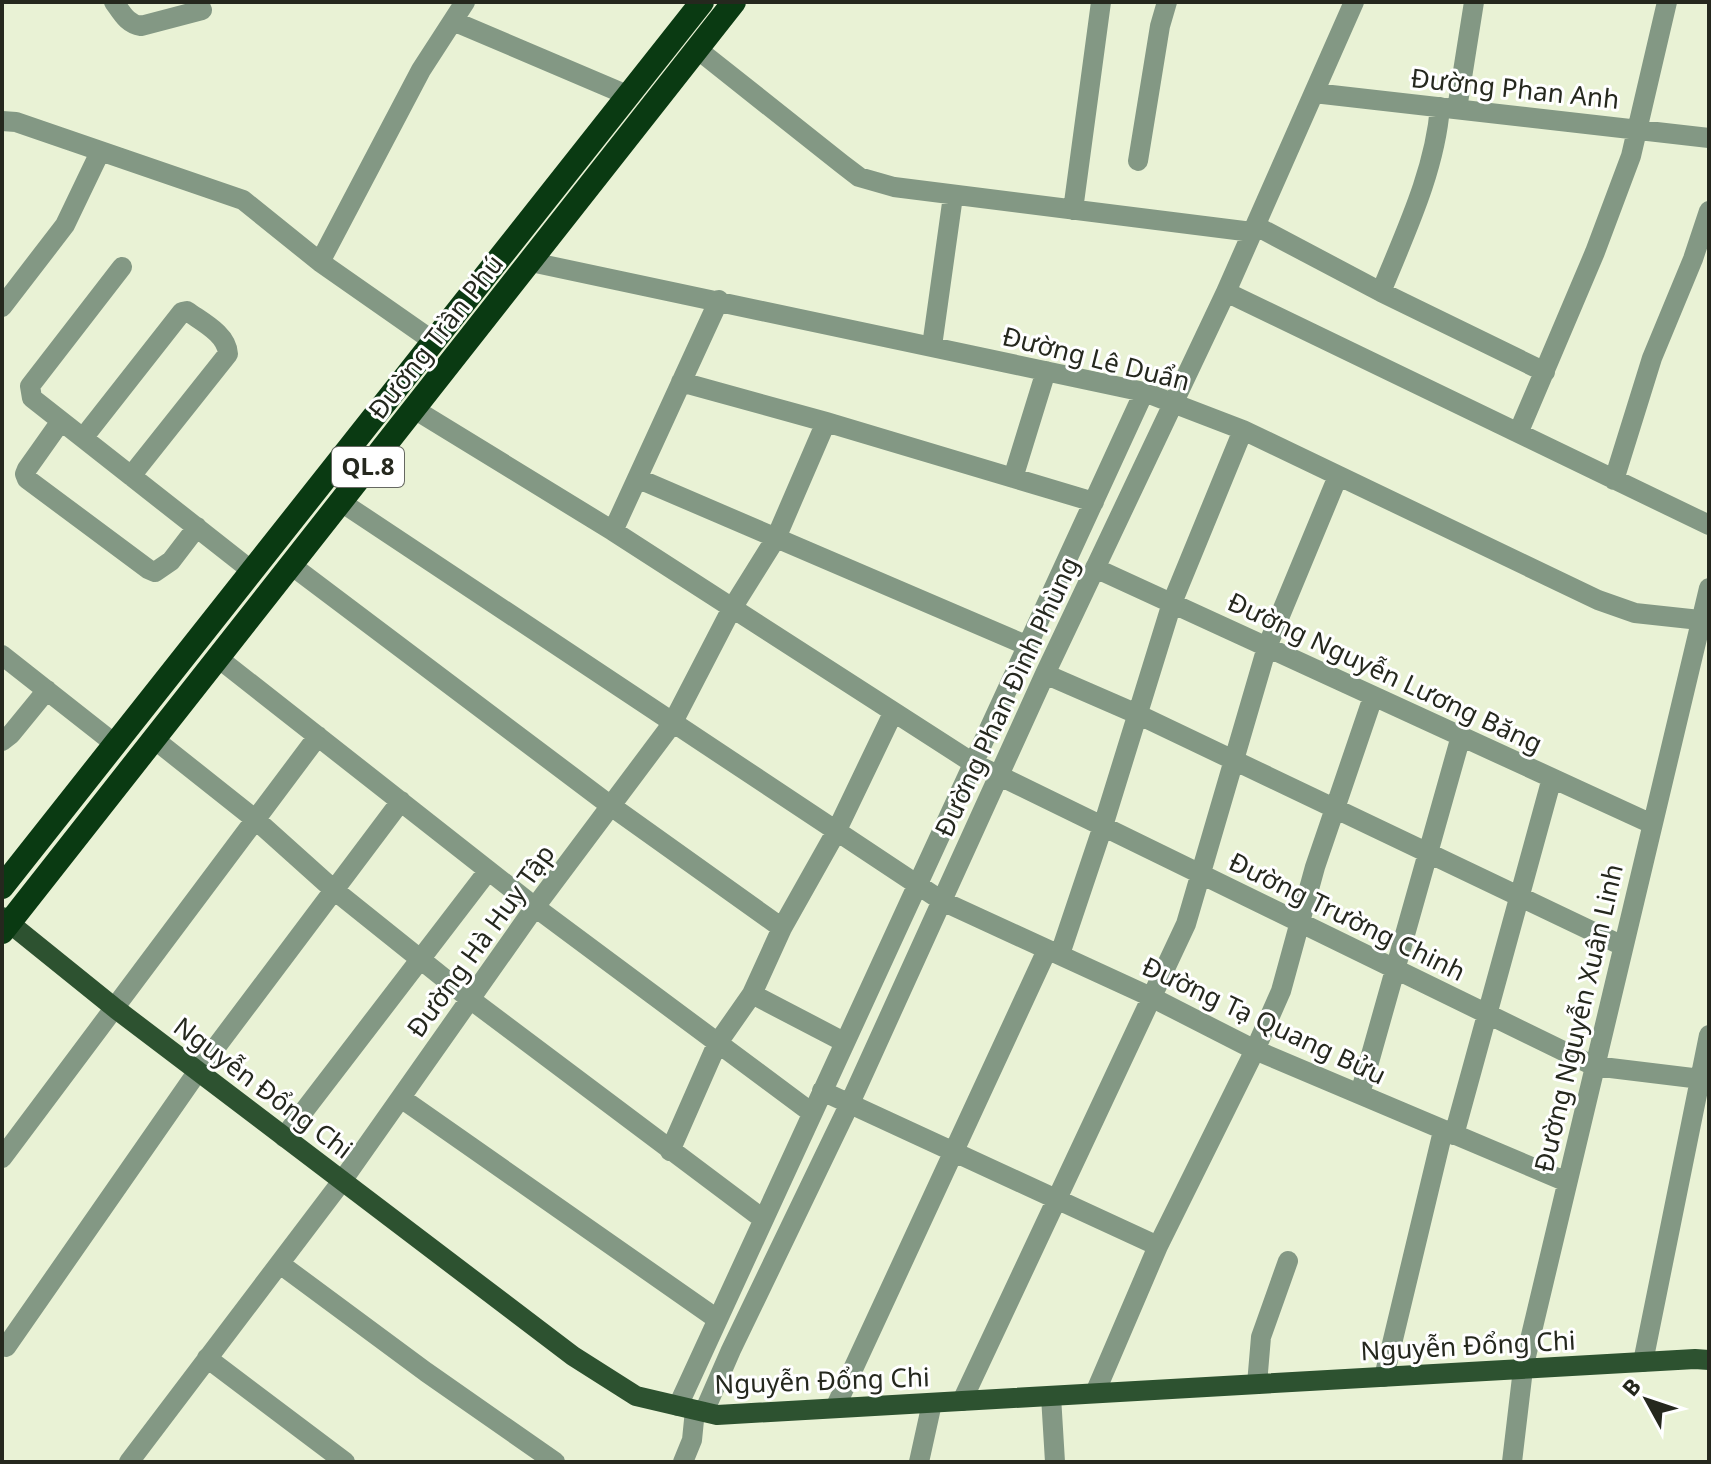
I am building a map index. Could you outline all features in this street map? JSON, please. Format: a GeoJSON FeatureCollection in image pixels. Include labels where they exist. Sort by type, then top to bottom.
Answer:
{"type":"FeatureCollection","features":[{"type":"Feature","properties":{"kind":"highway","name":"Đường Trần Phú"},"geometry":{"type":"LineString","coordinates":[[2,887],[702,2]]}},
{"type":"Feature","properties":{"kind":"highway","name":"Đường Trần Phú"},"geometry":{"type":"LineString","coordinates":[[4,924],[154,739],[734,2]]}},
{"type":"Feature","properties":{"kind":"main road"},"geometry":{"type":"LineString","coordinates":[[252,571],[272,589]]}},
{"type":"Feature","properties":{"kind":"main road","name":"Nguyễn Đổng Chi"},"geometry":{"type":"LineString","coordinates":[[4,924],[573,1356],[636,1396],[717,1415],[1709,1360]]}},
{"type":"Feature","properties":{"kind":"street"},"geometry":{"type":"LineString","coordinates":[[114,2],[133,25],[154,24],[186,9]]}},
{"type":"Feature","properties":{"kind":"street"},"geometry":{"type":"LineString","coordinates":[[320,262],[421,70],[465,2]]}},
{"type":"Feature","properties":{"kind":"street"},"geometry":{"type":"LineString","coordinates":[[1073,210],[1101,2]]}},
{"type":"Feature","properties":{"kind":"street"},"geometry":{"type":"LineString","coordinates":[[1138,161],[1160,26],[1167,2]]}},
{"type":"Feature","properties":{"kind":"street","name":"Đường Phan Đình Phùng"},"geometry":{"type":"LineString","coordinates":[[692,1409],[731,1350],[850,1103],[1045,674],[1226,292],[1354,2]]}},
{"type":"Feature","properties":{"kind":"street"},"geometry":{"type":"LineString","coordinates":[[1381,292],[1448,108],[1474,2]]}},
{"type":"Feature","properties":{"kind":"street"},"geometry":{"type":"LineString","coordinates":[[1519,431],[1601,238],[1639,129],[1667,2]]}},
{"type":"Feature","properties":{"kind":"street"},"geometry":{"type":"LineString","coordinates":[[453,21],[627,95]]}},
{"type":"Feature","properties":{"kind":"street"},"geometry":{"type":"LineString","coordinates":[[697,49],[859,177],[894,187],[953,196],[1254,229],[1545,372]]}},
{"type":"Feature","properties":{"kind":"street","name":"Đường Phan Anh"},"geometry":{"type":"LineString","coordinates":[[1314,93],[1709,138]]}},
{"type":"Feature","properties":{"kind":"street"},"geometry":{"type":"LineString","coordinates":[[2,121],[16,122],[243,200],[320,262],[433,341]]}},
{"type":"Feature","properties":{"kind":"street"},"geometry":{"type":"LineString","coordinates":[[2,307],[65,225],[100,152]]}},
{"type":"Feature","properties":{"kind":"street"},"geometry":{"type":"LineString","coordinates":[[932,346],[953,196]]}},
{"type":"Feature","properties":{"kind":"street"},"geometry":{"type":"LineString","coordinates":[[1614,480],[1652,358],[1693,259],[1709,211]]}},
{"type":"Feature","properties":{"kind":"street","name":"Đường Lê Duẩn"},"geometry":{"type":"LineString","coordinates":[[531,262],[1144,392],[1243,430],[1598,600],[1635,613],[1705,620]]}},
{"type":"Feature","properties":{"kind":"street"},"geometry":{"type":"LineString","coordinates":[[122,267],[30,386],[32,398],[252,571]]}},
{"type":"Feature","properties":{"kind":"street"},"geometry":{"type":"LineString","coordinates":[[1226,292],[1709,525]]}},
{"type":"Feature","properties":{"kind":"street"},"geometry":{"type":"LineString","coordinates":[[613,531],[719,300]]}},
{"type":"Feature","properties":{"kind":"street"},"geometry":{"type":"LineString","coordinates":[[83,438],[182,312],[187,311],[222,338],[228,345],[228,354],[131,476]]}},
{"type":"Feature","properties":{"kind":"street"},"geometry":{"type":"LineString","coordinates":[[1013,478],[1046,371]]}},
{"type":"Feature","properties":{"kind":"street"},"geometry":{"type":"LineString","coordinates":[[681,382],[1094,502]]}},
{"type":"Feature","properties":{"kind":"street","name":"Đường Phan Đình Phùng"},"geometry":{"type":"LineString","coordinates":[[692,1409],[717,1319],[1144,392]]}},
{"type":"Feature","properties":{"kind":"street","name":"Đường Trường Chinh"},"geometry":{"type":"LineString","coordinates":[[414,409],[613,531],[731,610],[973,763],[1594,1066],[1705,1079]]}},
{"type":"Feature","properties":{"kind":"street"},"geometry":{"type":"LineString","coordinates":[[61,421],[27,469],[27,479],[155,572],[171,561],[197,527]]}},
{"type":"Feature","properties":{"kind":"street","name":"Đường Hà Huy Tập"},"geometry":{"type":"LineString","coordinates":[[129,1462],[342,1181],[535,907],[672,724],[731,610],[776,538],[826,422]]}},
{"type":"Feature","properties":{"kind":"street"},"geometry":{"type":"LineString","coordinates":[[835,1408],[1053,952],[1103,826],[1172,603],[1243,430]]}},
{"type":"Feature","properties":{"kind":"street"},"geometry":{"type":"LineString","coordinates":[[962,1401],[1186,924],[1267,647],[1338,476]]}},
{"type":"Feature","properties":{"kind":"street"},"geometry":{"type":"LineString","coordinates":[[639,479],[1028,646]]}},
{"type":"Feature","properties":{"kind":"street","name":"Đường Tạ Quang Bửu"},"geometry":{"type":"LineString","coordinates":[[341,502],[942,901],[1151,997],[1255,1050],[1567,1182]]}},
{"type":"Feature","properties":{"kind":"street"},"geometry":{"type":"LineString","coordinates":[[291,565],[611,806],[782,928]]}},
{"type":"Feature","properties":{"kind":"street","name":"Đường Nguyễn Lương Băng"},"geometry":{"type":"LineString","coordinates":[[1095,568],[1652,824]]}},
{"type":"Feature","properties":{"kind":"street","name":"Đường Nguyễn Xuân Linh"},"geometry":{"type":"LineString","coordinates":[[1512,1462],[1523,1369],[1652,824],[1705,620],[1709,588]]}},
{"type":"Feature","properties":{"kind":"street"},"geometry":{"type":"LineString","coordinates":[[2,655],[115,744]]}},
{"type":"Feature","properties":{"kind":"street"},"geometry":{"type":"LineString","coordinates":[[218,658],[488,871],[812,1113]]}},
{"type":"Feature","properties":{"kind":"street"},"geometry":{"type":"LineString","coordinates":[[1045,674],[1233,759],[1623,946]]}},
{"type":"Feature","properties":{"kind":"street"},"geometry":{"type":"LineString","coordinates":[[2,741],[47,690]]}},
{"type":"Feature","properties":{"kind":"street"},"geometry":{"type":"LineString","coordinates":[[1095,1393],[1158,1246],[1255,1050],[1288,970],[1298,922],[1333,809],[1373,697]]}},
{"type":"Feature","properties":{"kind":"street"},"geometry":{"type":"LineString","coordinates":[[670,1151],[717,1044],[752,994],[782,928],[836,832],[893,713]]}},
{"type":"Feature","properties":{"kind":"street"},"geometry":{"type":"LineString","coordinates":[[2,1158],[318,736]]}},
{"type":"Feature","properties":{"kind":"street"},"geometry":{"type":"LineString","coordinates":[[1360,1094],[1461,736]]}},
{"type":"Feature","properties":{"kind":"street"},"geometry":{"type":"LineString","coordinates":[[154,739],[470,999],[763,1219]]}},
{"type":"Feature","properties":{"kind":"street"},"geometry":{"type":"LineString","coordinates":[[1384,1377],[1448,1133],[1488,1014],[1552,778]]}},
{"type":"Feature","properties":{"kind":"street"},"geometry":{"type":"LineString","coordinates":[[6,1347],[198,1071],[401,801]]}},
{"type":"Feature","properties":{"kind":"street"},"geometry":{"type":"LineString","coordinates":[[284,1137],[488,871]]}},
{"type":"Feature","properties":{"kind":"street"},"geometry":{"type":"LineString","coordinates":[[752,994],[844,1042]]}},
{"type":"Feature","properties":{"kind":"street"},"geometry":{"type":"LineString","coordinates":[[1643,1362],[1705,1079],[1709,1035]]}},
{"type":"Feature","properties":{"kind":"street"},"geometry":{"type":"LineString","coordinates":[[822,1091],[1158,1246]]}},
{"type":"Feature","properties":{"kind":"street"},"geometry":{"type":"LineString","coordinates":[[401,1098],[717,1319]]}},
{"type":"Feature","properties":{"kind":"street"},"geometry":{"type":"LineString","coordinates":[[1257,1384],[1261,1337],[1288,1261]]}},
{"type":"Feature","properties":{"kind":"street"},"geometry":{"type":"LineString","coordinates":[[280,1264],[555,1462]]}},
{"type":"Feature","properties":{"kind":"street"},"geometry":{"type":"LineString","coordinates":[[207,1358],[345,1462]]}},
{"type":"Feature","properties":{"kind":"street"},"geometry":{"type":"LineString","coordinates":[[1051,1396],[1055,1462]]}},
{"type":"Feature","properties":{"kind":"street"},"geometry":{"type":"LineString","coordinates":[[919,1462],[932,1403]]}},
{"type":"Feature","properties":{"kind":"street"},"geometry":{"type":"LineString","coordinates":[[683,1462],[692,1440],[692,1409]]}}]}
